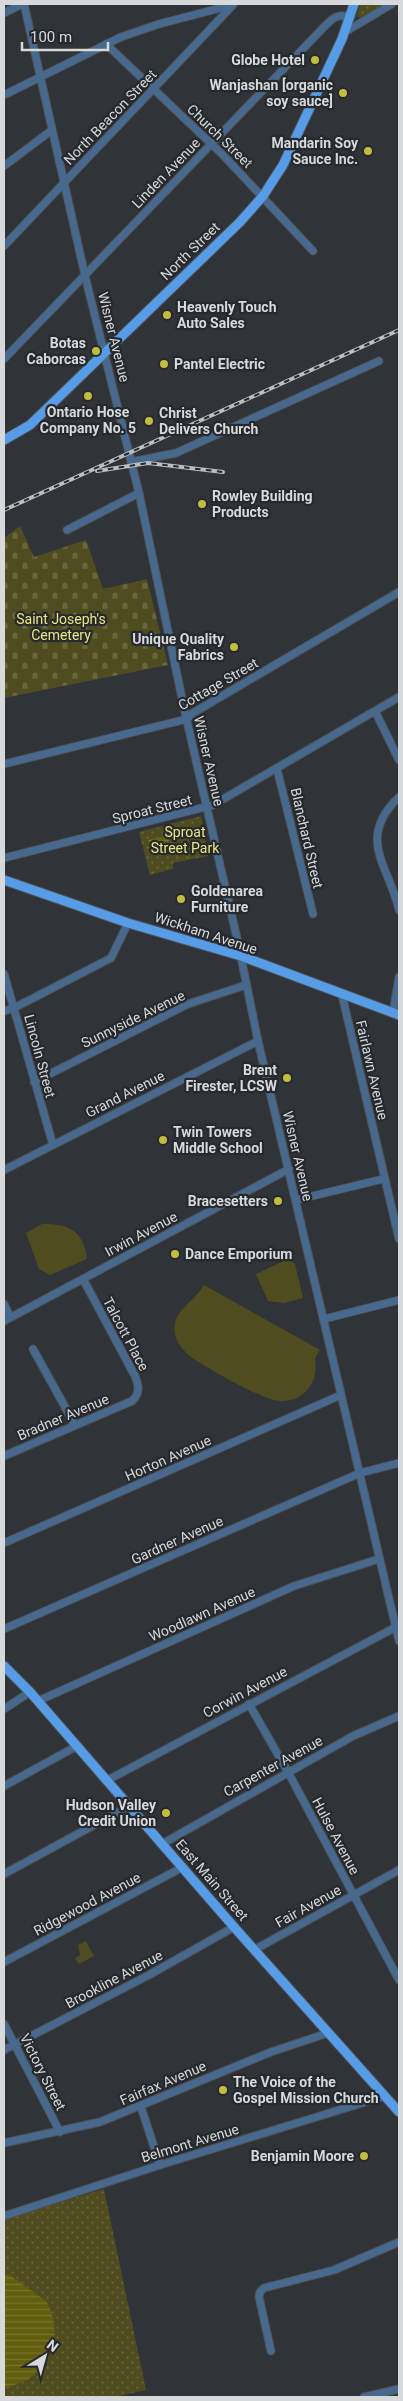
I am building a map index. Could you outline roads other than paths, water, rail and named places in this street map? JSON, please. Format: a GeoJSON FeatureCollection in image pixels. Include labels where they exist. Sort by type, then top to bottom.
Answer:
{"type":"FeatureCollection","features":[{"type":"Feature","properties":{"kind":"main road","name":"North Street"},"geometry":{"type":"LineString","coordinates":[[4,440],[30,425],[240,222],[263,196],[283,165],[343,36],[354,4]]}},
{"type":"Feature","properties":{"kind":"main road","name":"Wickham Avenue"},"geometry":{"type":"LineString","coordinates":[[4,880],[128,923],[241,956],[396,1014]]}},
{"type":"Feature","properties":{"kind":"main road","name":"East Main Street"},"geometry":{"type":"LineString","coordinates":[[4,1666],[38,1701],[254,1950],[399,2112]]}},
{"type":"Feature","properties":{"kind":"street"},"geometry":{"type":"LineString","coordinates":[[4,13],[23,4]]}},
{"type":"Feature","properties":{"kind":"street","name":"Wisner Avenue"},"geometry":{"type":"LineString","coordinates":[[23,4],[85,275],[106,353],[131,462],[186,719],[241,956],[258,1041],[399,1642]]}},
{"type":"Feature","properties":{"kind":"street"},"geometry":{"type":"LineString","coordinates":[[4,96],[106,44],[144,28],[221,6],[235,4]]}},
{"type":"Feature","properties":{"kind":"street","name":"North Beacon Street"},"geometry":{"type":"LineString","coordinates":[[4,246],[235,4]]}},
{"type":"Feature","properties":{"kind":"street"},"geometry":{"type":"LineString","coordinates":[[343,36],[392,4]]}},
{"type":"Feature","properties":{"kind":"street","name":"Linden Avenue"},"geometry":{"type":"LineString","coordinates":[[4,359],[336,16],[342,14],[351,17]]}},
{"type":"Feature","properties":{"kind":"street","name":"Church Street"},"geometry":{"type":"LineString","coordinates":[[106,44],[211,144],[263,196],[313,251]]}},
{"type":"Feature","properties":{"kind":"street"},"geometry":{"type":"LineString","coordinates":[[4,166],[52,130]]}},
{"type":"Feature","properties":{"kind":"street"},"geometry":{"type":"LineString","coordinates":[[131,462],[176,453],[378,361]]}},
{"type":"Feature","properties":{"kind":"street"},"geometry":{"type":"LineString","coordinates":[[67,530],[138,493]]}},
{"type":"Feature","properties":{"kind":"street","name":"Cottage Street"},"geometry":{"type":"LineString","coordinates":[[4,764],[186,719],[193,713],[399,592]]}},
{"type":"Feature","properties":{"kind":"street","name":"Sproat Street"},"geometry":{"type":"LineString","coordinates":[[4,858],[207,808],[399,697]]}},
{"type":"Feature","properties":{"kind":"street"},"geometry":{"type":"LineString","coordinates":[[375,711],[399,760]]}},
{"type":"Feature","properties":{"kind":"street","name":"Blanchard Street"},"geometry":{"type":"LineString","coordinates":[[277,769],[314,914]]}},
{"type":"Feature","properties":{"kind":"street"},"geometry":{"type":"LineString","coordinates":[[399,797],[381,822],[377,846],[381,865],[397,892],[399,910]]}},
{"type":"Feature","properties":{"kind":"street"},"geometry":{"type":"LineString","coordinates":[[4,1011],[14,1008],[111,958],[128,923]]}},
{"type":"Feature","properties":{"kind":"street","name":"Lincoln Street"},"geometry":{"type":"LineString","coordinates":[[4,974],[52,1145]]}},
{"type":"Feature","properties":{"kind":"street"},"geometry":{"type":"LineString","coordinates":[[396,1014],[399,977]]}},
{"type":"Feature","properties":{"kind":"street","name":"Sunnyside Avenue"},"geometry":{"type":"LineString","coordinates":[[34,1082],[188,1004],[246,984]]}},
{"type":"Feature","properties":{"kind":"street","name":"Fairlawn Avenue"},"geometry":{"type":"LineString","coordinates":[[342,995],[399,1239]]}},
{"type":"Feature","properties":{"kind":"street","name":"Grand Avenue"},"geometry":{"type":"LineString","coordinates":[[4,1170],[258,1041]]}},
{"type":"Feature","properties":{"kind":"street","name":"Irwin Avenue"},"geometry":{"type":"LineString","coordinates":[[7,1319],[289,1169]]}},
{"type":"Feature","properties":{"kind":"street"},"geometry":{"type":"LineString","coordinates":[[296,1200],[384,1179]]}},
{"type":"Feature","properties":{"kind":"street","name":"Talcott Place"},"geometry":{"type":"LineString","coordinates":[[83,1279],[136,1376],[138,1393],[132,1401]]}},
{"type":"Feature","properties":{"kind":"street"},"geometry":{"type":"LineString","coordinates":[[324,1319],[399,1300]]}},
{"type":"Feature","properties":{"kind":"street"},"geometry":{"type":"LineString","coordinates":[[4,1304],[7,1319]]}},
{"type":"Feature","properties":{"kind":"street"},"geometry":{"type":"LineString","coordinates":[[32,1349],[74,1425]]}},
{"type":"Feature","properties":{"kind":"street","name":"Horton Avenue"},"geometry":{"type":"LineString","coordinates":[[4,1543],[341,1395]]}},
{"type":"Feature","properties":{"kind":"street","name":"Bradner Avenue"},"geometry":{"type":"LineString","coordinates":[[4,1456],[132,1401]]}},
{"type":"Feature","properties":{"kind":"street","name":"Gardner Avenue"},"geometry":{"type":"LineString","coordinates":[[4,1629],[360,1473],[399,1463]]}},
{"type":"Feature","properties":{"kind":"street","name":"Woodlawn Avenue"},"geometry":{"type":"LineString","coordinates":[[38,1701],[294,1586],[379,1559]]}},
{"type":"Feature","properties":{"kind":"street","name":"Corwin Avenue"},"geometry":{"type":"LineString","coordinates":[[106,1781],[396,1627]]}},
{"type":"Feature","properties":{"kind":"street"},"geometry":{"type":"LineString","coordinates":[[4,1709],[30,1692]]}},
{"type":"Feature","properties":{"kind":"street","name":"Hulse Avenue"},"geometry":{"type":"LineString","coordinates":[[249,1704],[288,1772],[399,1980]]}},
{"type":"Feature","properties":{"kind":"street","name":"Carpenter Avenue"},"geometry":{"type":"LineString","coordinates":[[162,1844],[353,1736],[399,1716]]}},
{"type":"Feature","properties":{"kind":"street"},"geometry":{"type":"LineString","coordinates":[[4,1786],[76,1746]]}},
{"type":"Feature","properties":{"kind":"street"},"geometry":{"type":"LineString","coordinates":[[4,1874],[129,1806]]}},
{"type":"Feature","properties":{"kind":"street","name":"Ridgewood Avenue"},"geometry":{"type":"LineString","coordinates":[[4,1962],[183,1867]]}},
{"type":"Feature","properties":{"kind":"street","name":"Fair Avenue"},"geometry":{"type":"LineString","coordinates":[[254,1950],[399,1870]]}},
{"type":"Feature","properties":{"kind":"street","name":"Brookline Avenue"},"geometry":{"type":"LineString","coordinates":[[4,2050],[149,1975],[234,1926]]}},
{"type":"Feature","properties":{"kind":"street","name":"Victory Street"},"geometry":{"type":"LineString","coordinates":[[4,2024],[60,2132]]}},
{"type":"Feature","properties":{"kind":"street","name":"Fairfax Avenue"},"geometry":{"type":"LineString","coordinates":[[4,2143],[100,2122],[141,2107],[271,2052],[328,2033]]}},
{"type":"Feature","properties":{"kind":"street","name":"Belmont Avenue"},"geometry":{"type":"LineString","coordinates":[[4,2216],[160,2165],[385,2096]]}},
{"type":"Feature","properties":{"kind":"street"},"geometry":{"type":"LineString","coordinates":[[141,2107],[160,2165]]}},
{"type":"Feature","properties":{"kind":"street"},"geometry":{"type":"LineString","coordinates":[[270,2351],[259,2297],[260,2292],[264,2288],[334,2270],[399,2242]]}},
{"type":"Feature","properties":{"kind":"street"},"geometry":{"type":"LineString","coordinates":[[364,2397],[399,2389]]}},
{"type":"Feature","properties":{"kind":"railway"},"geometry":{"type":"LineString","coordinates":[[4,510],[399,330]]}},
{"type":"Feature","properties":{"kind":"railway"},"geometry":{"type":"LineString","coordinates":[[97,471],[148,463],[223,472]]}},
{"type":"Feature","properties":{"kind":"place","name":"Globe Hotel"},"geometry":{"type":"Point","coordinates":[315,60]}},
{"type":"Feature","properties":{"kind":"place","name":"Wanjashan [organic soy sauce]"},"geometry":{"type":"Point","coordinates":[343,93]}},
{"type":"Feature","properties":{"kind":"place","name":"Mandarin Soy Sauce Inc."},"geometry":{"type":"Point","coordinates":[368,151]}},
{"type":"Feature","properties":{"kind":"place","name":"Heavenly Touch Auto Sales"},"geometry":{"type":"Point","coordinates":[167,315]}},
{"type":"Feature","properties":{"kind":"place","name":"Botas Caborcas"},"geometry":{"type":"Point","coordinates":[96,351]}},
{"type":"Feature","properties":{"kind":"place","name":"Pantel Electric"},"geometry":{"type":"Point","coordinates":[164,364]}},
{"type":"Feature","properties":{"kind":"place","name":"Ontario Hose Company No. 5"},"geometry":{"type":"Point","coordinates":[88,396]}},
{"type":"Feature","properties":{"kind":"place","name":"Christ Delivers Church"},"geometry":{"type":"Point","coordinates":[149,421]}},
{"type":"Feature","properties":{"kind":"place","name":"Rowley Building Products"},"geometry":{"type":"Point","coordinates":[202,504]}},
{"type":"Feature","properties":{"kind":"place","name":"Unique Quality Fabrics"},"geometry":{"type":"Point","coordinates":[234,647]}},
{"type":"Feature","properties":{"kind":"place","name":"Goldenarea Furniture"},"geometry":{"type":"Point","coordinates":[181,899]}},
{"type":"Feature","properties":{"kind":"place","name":"Brent Firester, LCSW"},"geometry":{"type":"Point","coordinates":[287,1078]}},
{"type":"Feature","properties":{"kind":"place","name":"Twin Towers Middle School"},"geometry":{"type":"Point","coordinates":[163,1140]}},
{"type":"Feature","properties":{"kind":"place","name":"Bracesetters"},"geometry":{"type":"Point","coordinates":[278,1201]}},
{"type":"Feature","properties":{"kind":"place","name":"Dance Emporium"},"geometry":{"type":"Point","coordinates":[175,1254]}},
{"type":"Feature","properties":{"kind":"place","name":"Hudson Valley Credit Union"},"geometry":{"type":"Point","coordinates":[166,1813]}},
{"type":"Feature","properties":{"kind":"place","name":"The Voice of the Gospel Mission Church"},"geometry":{"type":"Point","coordinates":[223,2090]}},
{"type":"Feature","properties":{"kind":"place","name":"Benjamin Moore"},"geometry":{"type":"Point","coordinates":[364,2156]}},
{"type":"Feature","properties":{"kind":"park label","name":"Saint Joseph's Cemetery"},"geometry":{"type":"Point","coordinates":[61,628]}},
{"type":"Feature","properties":{"kind":"park label","name":"Sproat Street Park"},"geometry":{"type":"Point","coordinates":[185,840]}}]}
